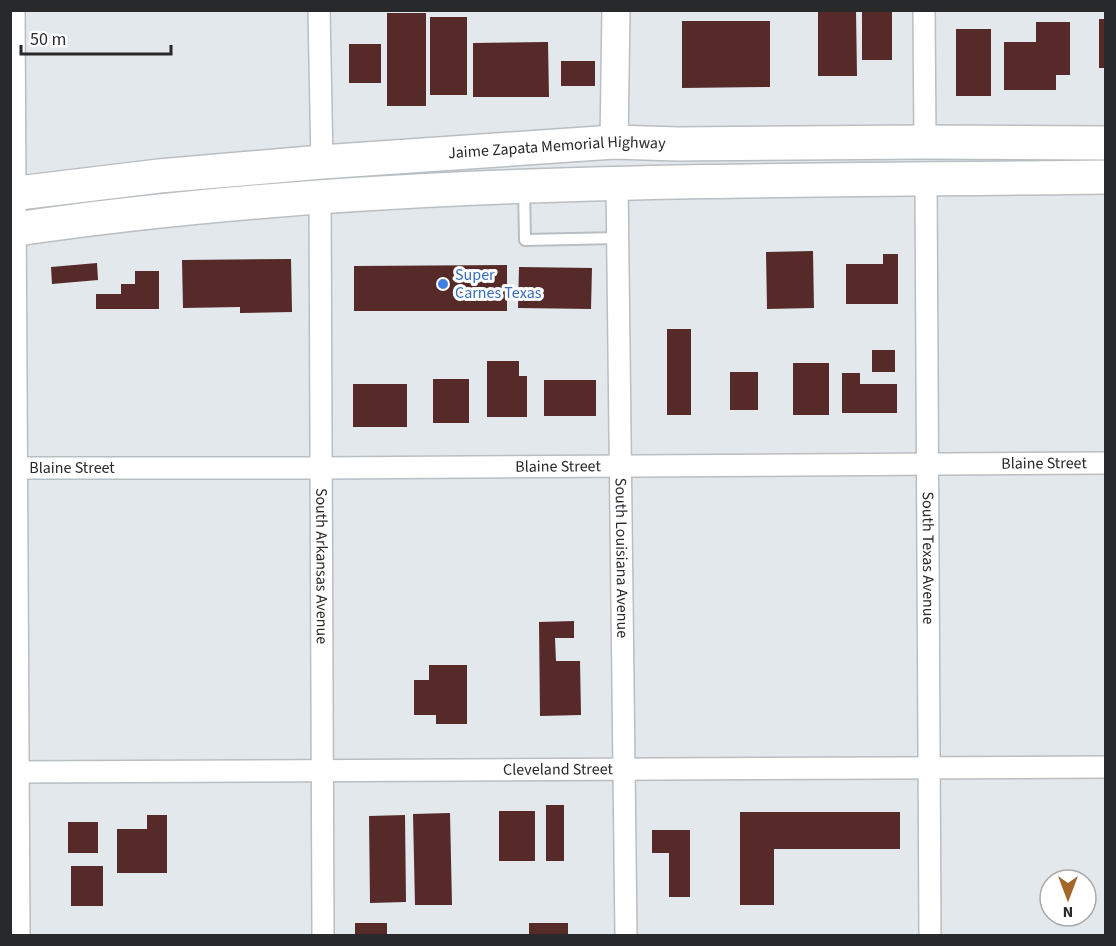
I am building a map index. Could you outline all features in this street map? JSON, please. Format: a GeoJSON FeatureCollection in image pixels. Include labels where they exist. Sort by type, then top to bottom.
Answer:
{"type":"FeatureCollection","features":[{"type":"Feature","properties":{"kind":"main road","name":"Jaime Zapata Memorial Highway"},"geometry":{"type":"LineString","coordinates":[[13,194],[159,176],[322,162],[614,142],[690,144],[1106,143]]}},
{"type":"Feature","properties":{"kind":"main road"},"geometry":{"type":"LineString","coordinates":[[320,196],[327,188],[342,181],[411,174],[574,164],[590,160],[604,152],[614,142]]}},
{"type":"Feature","properties":{"kind":"main road"},"geometry":{"type":"LineString","coordinates":[[617,182],[621,173],[629,166],[643,163],[857,158],[925,142]]}},
{"type":"Feature","properties":{"kind":"main road"},"geometry":{"type":"LineString","coordinates":[[12,230],[210,206],[320,196],[524,185],[1106,177]]}},
{"type":"Feature","properties":{"kind":"street"},"geometry":{"type":"LineString","coordinates":[[14,10],[12,230],[14,772],[19,936]]}},
{"type":"Feature","properties":{"kind":"street"},"geometry":{"type":"LineString","coordinates":[[319,10],[322,162]]}},
{"type":"Feature","properties":{"kind":"street"},"geometry":{"type":"LineString","coordinates":[[614,142],[616,10]]}},
{"type":"Feature","properties":{"kind":"street"},"geometry":{"type":"LineString","coordinates":[[924,10],[925,142]]}},
{"type":"Feature","properties":{"kind":"street","name":"South Texas Avenue"},"geometry":{"type":"LineString","coordinates":[[926,180],[930,936]]}},
{"type":"Feature","properties":{"kind":"street","name":"South Louisiana Avenue"},"geometry":{"type":"LineString","coordinates":[[617,182],[626,769],[626,936]]}},
{"type":"Feature","properties":{"kind":"street","name":"South Arkansas Avenue"},"geometry":{"type":"LineString","coordinates":[[320,196],[323,936]]}},
{"type":"Feature","properties":{"kind":"street","name":"Blaine Street"},"geometry":{"type":"LineString","coordinates":[[14,467],[321,468],[1106,463]]}},
{"type":"Feature","properties":{"kind":"street","name":"Cleveland Street"},"geometry":{"type":"LineString","coordinates":[[14,772],[1106,767]]}},
{"type":"Feature","properties":{"kind":"lane"},"geometry":{"type":"LineString","coordinates":[[524,185],[525,240],[618,238]]}},
{"type":"Feature","properties":{"kind":"building"},"geometry":{"type":"Polygon","coordinates":[[[818,10],[856,10],[857,76],[818,76],[818,10]]]}},
{"type":"Feature","properties":{"kind":"building"},"geometry":{"type":"Polygon","coordinates":[[[862,11],[892,11],[892,60],[862,60],[862,11]]]}},
{"type":"Feature","properties":{"kind":"building"},"geometry":{"type":"Polygon","coordinates":[[[387,13],[426,13],[426,106],[387,106],[387,13]]]}},
{"type":"Feature","properties":{"kind":"building"},"geometry":{"type":"Polygon","coordinates":[[[430,17],[467,17],[467,95],[430,95],[430,17]]]}},
{"type":"Feature","properties":{"kind":"building"},"geometry":{"type":"Polygon","coordinates":[[[1099,19],[1106,19],[1106,68],[1099,68],[1099,19]]]}},
{"type":"Feature","properties":{"kind":"building"},"geometry":{"type":"Polygon","coordinates":[[[682,21],[770,21],[770,87],[682,88],[682,21]]]}},
{"type":"Feature","properties":{"kind":"building"},"geometry":{"type":"Polygon","coordinates":[[[1036,22],[1070,22],[1070,75],[1056,75],[1056,90],[1004,90],[1004,42],[1036,42],[1036,22]]]}},
{"type":"Feature","properties":{"kind":"building"},"geometry":{"type":"Polygon","coordinates":[[[956,29],[991,29],[991,96],[956,96],[956,29]]]}},
{"type":"Feature","properties":{"kind":"building"},"geometry":{"type":"Polygon","coordinates":[[[548,42],[549,97],[473,97],[473,43],[548,42]]]}},
{"type":"Feature","properties":{"kind":"building"},"geometry":{"type":"Polygon","coordinates":[[[349,44],[381,44],[381,83],[349,83],[349,44]]]}},
{"type":"Feature","properties":{"kind":"building"},"geometry":{"type":"Polygon","coordinates":[[[561,61],[595,61],[595,86],[561,86],[561,61]]]}},
{"type":"Feature","properties":{"kind":"building"},"geometry":{"type":"Polygon","coordinates":[[[813,251],[814,308],[767,309],[766,252],[813,251]]]}},
{"type":"Feature","properties":{"kind":"building"},"geometry":{"type":"Polygon","coordinates":[[[883,254],[898,254],[898,304],[846,304],[846,264],[883,264],[883,254]]]}},
{"type":"Feature","properties":{"kind":"building"},"geometry":{"type":"Polygon","coordinates":[[[291,259],[292,312],[240,313],[240,307],[183,308],[182,260],[291,259]]]}},
{"type":"Feature","properties":{"kind":"building"},"geometry":{"type":"Polygon","coordinates":[[[97,263],[98,280],[52,284],[51,267],[97,263]]]}},
{"type":"Feature","properties":{"kind":"building"},"geometry":{"type":"Polygon","coordinates":[[[507,265],[507,311],[354,311],[354,266],[507,265]]]}},
{"type":"Feature","properties":{"kind":"building"},"geometry":{"type":"Polygon","coordinates":[[[519,267],[592,268],[591,309],[518,308],[519,267]]]}},
{"type":"Feature","properties":{"kind":"building"},"geometry":{"type":"Polygon","coordinates":[[[135,271],[159,271],[159,309],[96,309],[96,294],[121,294],[121,284],[135,284],[135,271]]]}},
{"type":"Feature","properties":{"kind":"building"},"geometry":{"type":"Polygon","coordinates":[[[667,329],[691,329],[691,415],[667,415],[667,329]]]}},
{"type":"Feature","properties":{"kind":"building"},"geometry":{"type":"Polygon","coordinates":[[[872,350],[895,350],[895,372],[872,372],[872,350]]]}},
{"type":"Feature","properties":{"kind":"building"},"geometry":{"type":"Polygon","coordinates":[[[487,361],[519,361],[519,376],[527,376],[527,417],[487,417],[487,361]]]}},
{"type":"Feature","properties":{"kind":"building"},"geometry":{"type":"Polygon","coordinates":[[[793,363],[829,363],[829,415],[793,415],[793,363]]]}},
{"type":"Feature","properties":{"kind":"building"},"geometry":{"type":"Polygon","coordinates":[[[730,372],[758,372],[758,410],[730,410],[730,372]]]}},
{"type":"Feature","properties":{"kind":"building"},"geometry":{"type":"Polygon","coordinates":[[[842,373],[860,373],[860,384],[897,384],[897,413],[842,413],[842,373]]]}},
{"type":"Feature","properties":{"kind":"building"},"geometry":{"type":"Polygon","coordinates":[[[433,379],[469,379],[469,423],[433,423],[433,379]]]}},
{"type":"Feature","properties":{"kind":"building"},"geometry":{"type":"Polygon","coordinates":[[[544,380],[596,380],[596,416],[544,416],[544,380]]]}},
{"type":"Feature","properties":{"kind":"building"},"geometry":{"type":"Polygon","coordinates":[[[353,384],[407,384],[407,427],[353,427],[353,384]]]}},
{"type":"Feature","properties":{"kind":"building"},"geometry":{"type":"Polygon","coordinates":[[[574,621],[574,638],[555,638],[556,661],[580,661],[581,715],[540,716],[539,622],[574,621]]]}},
{"type":"Feature","properties":{"kind":"building"},"geometry":{"type":"Polygon","coordinates":[[[429,665],[467,665],[467,724],[436,724],[436,715],[414,715],[414,680],[429,680],[429,665]]]}},
{"type":"Feature","properties":{"kind":"building"},"geometry":{"type":"Polygon","coordinates":[[[546,805],[564,805],[564,861],[546,861],[546,805]]]}},
{"type":"Feature","properties":{"kind":"building"},"geometry":{"type":"Polygon","coordinates":[[[499,811],[535,811],[535,861],[499,861],[499,811]]]}},
{"type":"Feature","properties":{"kind":"building"},"geometry":{"type":"Polygon","coordinates":[[[740,812],[900,812],[900,849],[774,849],[774,905],[740,905],[740,812]]]}},
{"type":"Feature","properties":{"kind":"building"},"geometry":{"type":"Polygon","coordinates":[[[450,813],[452,905],[415,905],[413,814],[450,813]]]}},
{"type":"Feature","properties":{"kind":"building"},"geometry":{"type":"Polygon","coordinates":[[[147,815],[167,815],[167,873],[117,873],[117,829],[147,829],[147,815]]]}},
{"type":"Feature","properties":{"kind":"building"},"geometry":{"type":"Polygon","coordinates":[[[405,815],[406,902],[370,903],[369,816],[405,815]]]}},
{"type":"Feature","properties":{"kind":"building"},"geometry":{"type":"Polygon","coordinates":[[[68,822],[98,822],[98,853],[68,853],[68,822]]]}},
{"type":"Feature","properties":{"kind":"building"},"geometry":{"type":"Polygon","coordinates":[[[652,830],[690,830],[690,897],[669,897],[669,853],[652,853],[652,830]]]}},
{"type":"Feature","properties":{"kind":"building"},"geometry":{"type":"Polygon","coordinates":[[[71,866],[103,866],[103,906],[71,906],[71,866]]]}},
{"type":"Feature","properties":{"kind":"building"},"geometry":{"type":"Polygon","coordinates":[[[355,923],[387,923],[387,936],[355,936],[355,923]]]}},
{"type":"Feature","properties":{"kind":"building"},"geometry":{"type":"Polygon","coordinates":[[[529,923],[568,923],[568,936],[529,936],[529,923]]]}},
{"type":"Feature","properties":{"kind":"place","name":"Super Carnes Texas"},"geometry":{"type":"Point","coordinates":[443,284]}}]}
